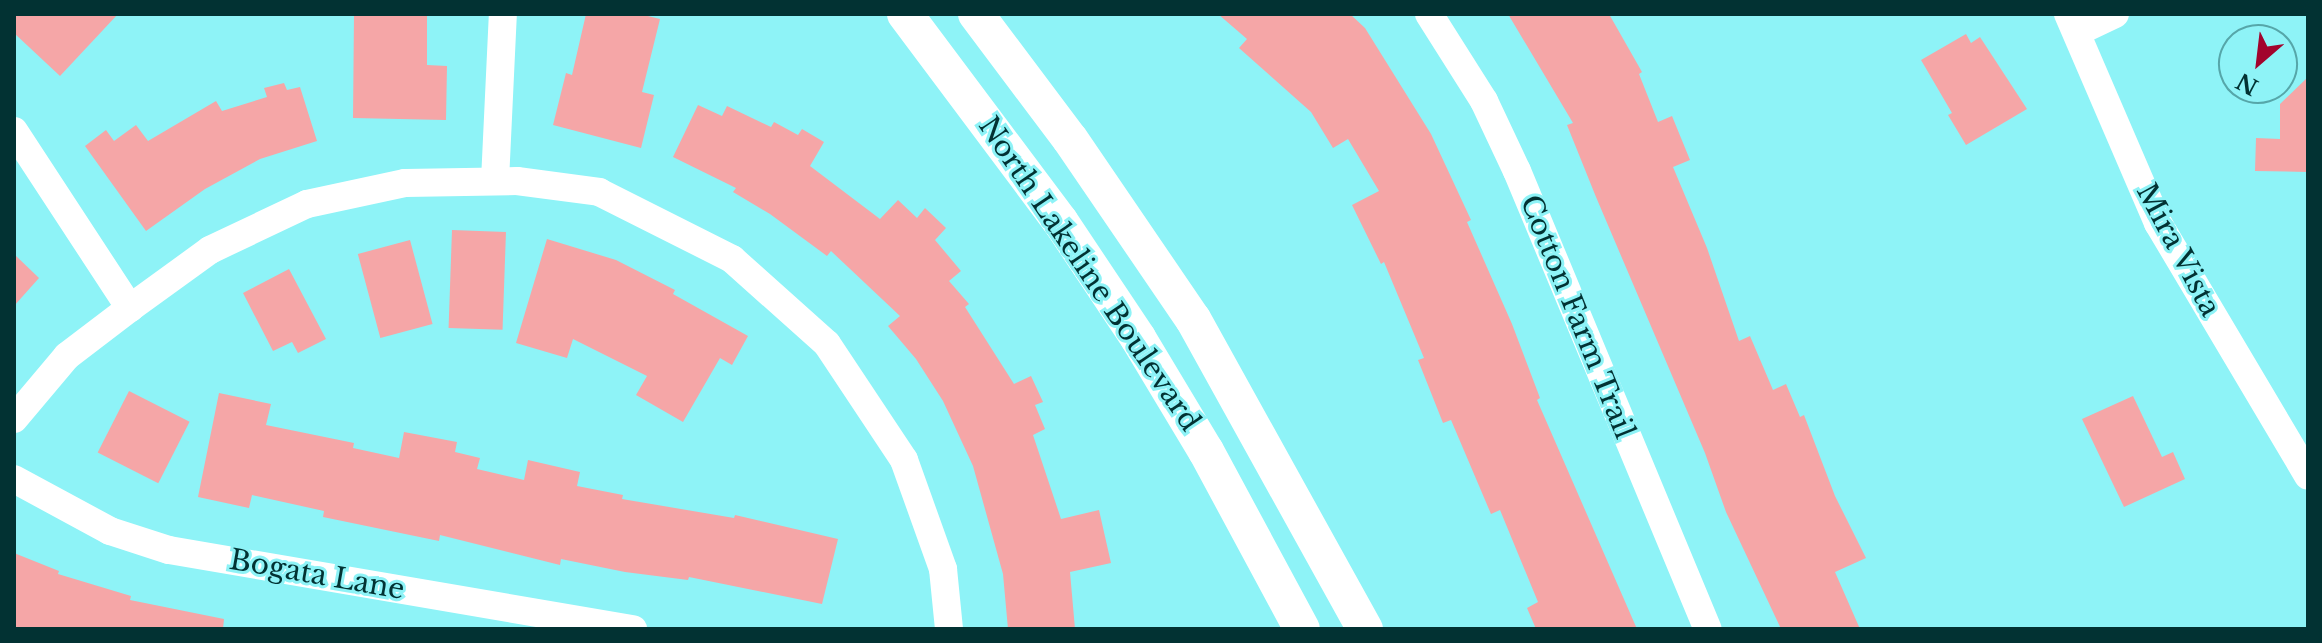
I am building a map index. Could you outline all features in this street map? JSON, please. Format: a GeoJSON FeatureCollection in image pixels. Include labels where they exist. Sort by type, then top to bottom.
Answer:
{"type":"FeatureCollection","features":[{"type":"Feature","properties":{"kind":"main road","name":"North Lakeline Boulevard"},"geometry":{"type":"LineString","coordinates":[[905,14],[1060,221],[1138,338],[1206,451],[1302,629]]}},
{"type":"Feature","properties":{"kind":"main road","name":"North Lakeline Boulevard"},"geometry":{"type":"LineString","coordinates":[[976,14],[1070,139],[1193,319],[1365,629]]}},
{"type":"Feature","properties":{"kind":"street"},"geometry":{"type":"LineString","coordinates":[[495,181],[503,14]]}},
{"type":"Feature","properties":{"kind":"street","name":"Cotton Farm Trail"},"geometry":{"type":"LineString","coordinates":[[1429,14],[1484,101],[1517,171],[1708,629]]}},
{"type":"Feature","properties":{"kind":"street"},"geometry":{"type":"LineString","coordinates":[[2073,23],[2115,14]]}},
{"type":"Feature","properties":{"kind":"street","name":"Mira Vista"},"geometry":{"type":"LineString","coordinates":[[2073,23],[2158,223],[2308,476]]}},
{"type":"Feature","properties":{"kind":"street"},"geometry":{"type":"LineString","coordinates":[[14,131],[130,308]]}},
{"type":"Feature","properties":{"kind":"street"},"geometry":{"type":"LineString","coordinates":[[14,419],[67,356],[130,308],[210,250],[307,204],[405,183],[495,181],[599,192],[732,259],[827,344],[904,460],[943,569],[949,629]]}},
{"type":"Feature","properties":{"kind":"street","name":"Bogata Lane"},"geometry":{"type":"LineString","coordinates":[[14,479],[110,531],[169,550],[633,629]]}},
{"type":"Feature","properties":{"kind":"building"},"geometry":{"type":"Polygon","coordinates":[[[14,14],[118,14],[60,76],[14,33],[14,14]]]}},
{"type":"Feature","properties":{"kind":"building"},"geometry":{"type":"Polygon","coordinates":[[[354,14],[427,14],[427,65],[447,66],[446,120],[353,118],[354,14]]]}},
{"type":"Feature","properties":{"kind":"building"},"geometry":{"type":"Polygon","coordinates":[[[586,14],[640,14],[660,19],[642,92],[654,95],[641,148],[553,125],[566,73],[572,75],[586,14]]]}},
{"type":"Feature","properties":{"kind":"building"},"geometry":{"type":"Polygon","coordinates":[[[1218,14],[1350,14],[1365,28],[1431,134],[1471,220],[1467,222],[1512,324],[1540,398],[1537,400],[1637,629],[1536,629],[1527,608],[1538,602],[1500,510],[1491,514],[1451,420],[1443,423],[1418,360],[1424,358],[1384,262],[1381,264],[1352,205],[1379,191],[1348,139],[1333,148],[1311,112],[1239,48],[1247,39],[1218,14]]]}},
{"type":"Feature","properties":{"kind":"building"},"geometry":{"type":"Polygon","coordinates":[[[1508,14],[1609,14],[1642,72],[1639,74],[1658,122],[1672,116],[1690,160],[1673,167],[1707,248],[1739,341],[1750,336],[1773,390],[1786,384],[1800,417],[1804,415],[1835,496],[1866,558],[1835,572],[1860,629],[1781,629],[1726,512],[1705,453],[1596,197],[1567,125],[1573,123],[1508,14]]]}},
{"type":"Feature","properties":{"kind":"building"},"geometry":{"type":"Polygon","coordinates":[[[1966,34],[1971,43],[1980,37],[2027,109],[1966,145],[1948,115],[1952,113],[1921,60],[1966,34]]]}},
{"type":"Feature","properties":{"kind":"building"},"geometry":{"type":"Polygon","coordinates":[[[2308,77],[2308,172],[2255,171],[2256,138],[2280,139],[2280,104],[2298,104],[2298,87],[2308,77]]]}},
{"type":"Feature","properties":{"kind":"building"},"geometry":{"type":"Polygon","coordinates":[[[284,83],[287,90],[300,87],[317,141],[260,159],[205,189],[146,231],[85,146],[106,130],[114,141],[136,125],[148,141],[216,101],[222,111],[267,97],[264,88],[284,83]]]}},
{"type":"Feature","properties":{"kind":"building"},"geometry":{"type":"Polygon","coordinates":[[[698,105],[722,116],[727,106],[771,127],[774,122],[798,135],[802,129],[824,142],[810,166],[880,219],[898,200],[917,218],[925,208],[946,228],[935,240],[961,271],[949,281],[969,304],[965,307],[1014,384],[1031,376],[1043,402],[1035,405],[1045,429],[1033,435],[1061,519],[1099,510],[1111,563],[1070,572],[1075,629],[1008,629],[1003,574],[973,466],[943,401],[916,359],[888,326],[900,316],[831,251],[827,256],[770,214],[733,192],[736,188],[673,157],[698,105]]]}},
{"type":"Feature","properties":{"kind":"building"},"geometry":{"type":"Polygon","coordinates":[[[452,230],[506,232],[503,330],[449,328],[452,230]]]}},
{"type":"Feature","properties":{"kind":"building"},"geometry":{"type":"Polygon","coordinates":[[[547,239],[616,260],[675,290],[673,294],[748,336],[732,365],[720,358],[683,422],[636,395],[647,376],[573,339],[567,358],[516,343],[547,239]]]}},
{"type":"Feature","properties":{"kind":"building"},"geometry":{"type":"Polygon","coordinates":[[[410,240],[433,324],[380,338],[358,254],[410,240]]]}},
{"type":"Feature","properties":{"kind":"building"},"geometry":{"type":"Polygon","coordinates":[[[14,254],[39,278],[14,306],[14,254]]]}},
{"type":"Feature","properties":{"kind":"building"},"geometry":{"type":"Polygon","coordinates":[[[289,269],[326,339],[298,353],[292,342],[273,351],[243,293],[289,269]]]}},
{"type":"Feature","properties":{"kind":"building"},"geometry":{"type":"Polygon","coordinates":[[[129,391],[190,422],[158,483],[98,452],[129,391]]]}},
{"type":"Feature","properties":{"kind":"building"},"geometry":{"type":"Polygon","coordinates":[[[219,393],[271,404],[266,425],[354,443],[353,448],[399,458],[404,432],[457,442],[455,452],[480,458],[477,469],[524,480],[528,460],[580,472],[577,486],[623,495],[622,499],[734,518],[735,515],[838,539],[822,604],[689,577],[688,580],[625,572],[561,559],[560,565],[440,535],[439,541],[323,517],[324,511],[252,495],[249,508],[198,497],[219,393]]]}},
{"type":"Feature","properties":{"kind":"building"},"geometry":{"type":"Polygon","coordinates":[[[2133,396],[2162,457],[2173,452],[2185,479],[2124,507],[2082,419],[2133,396]]]}},
{"type":"Feature","properties":{"kind":"building"},"geometry":{"type":"Polygon","coordinates":[[[14,553],[59,571],[58,574],[131,596],[130,600],[224,619],[223,629],[22,629],[14,626],[14,553]]]}}]}
